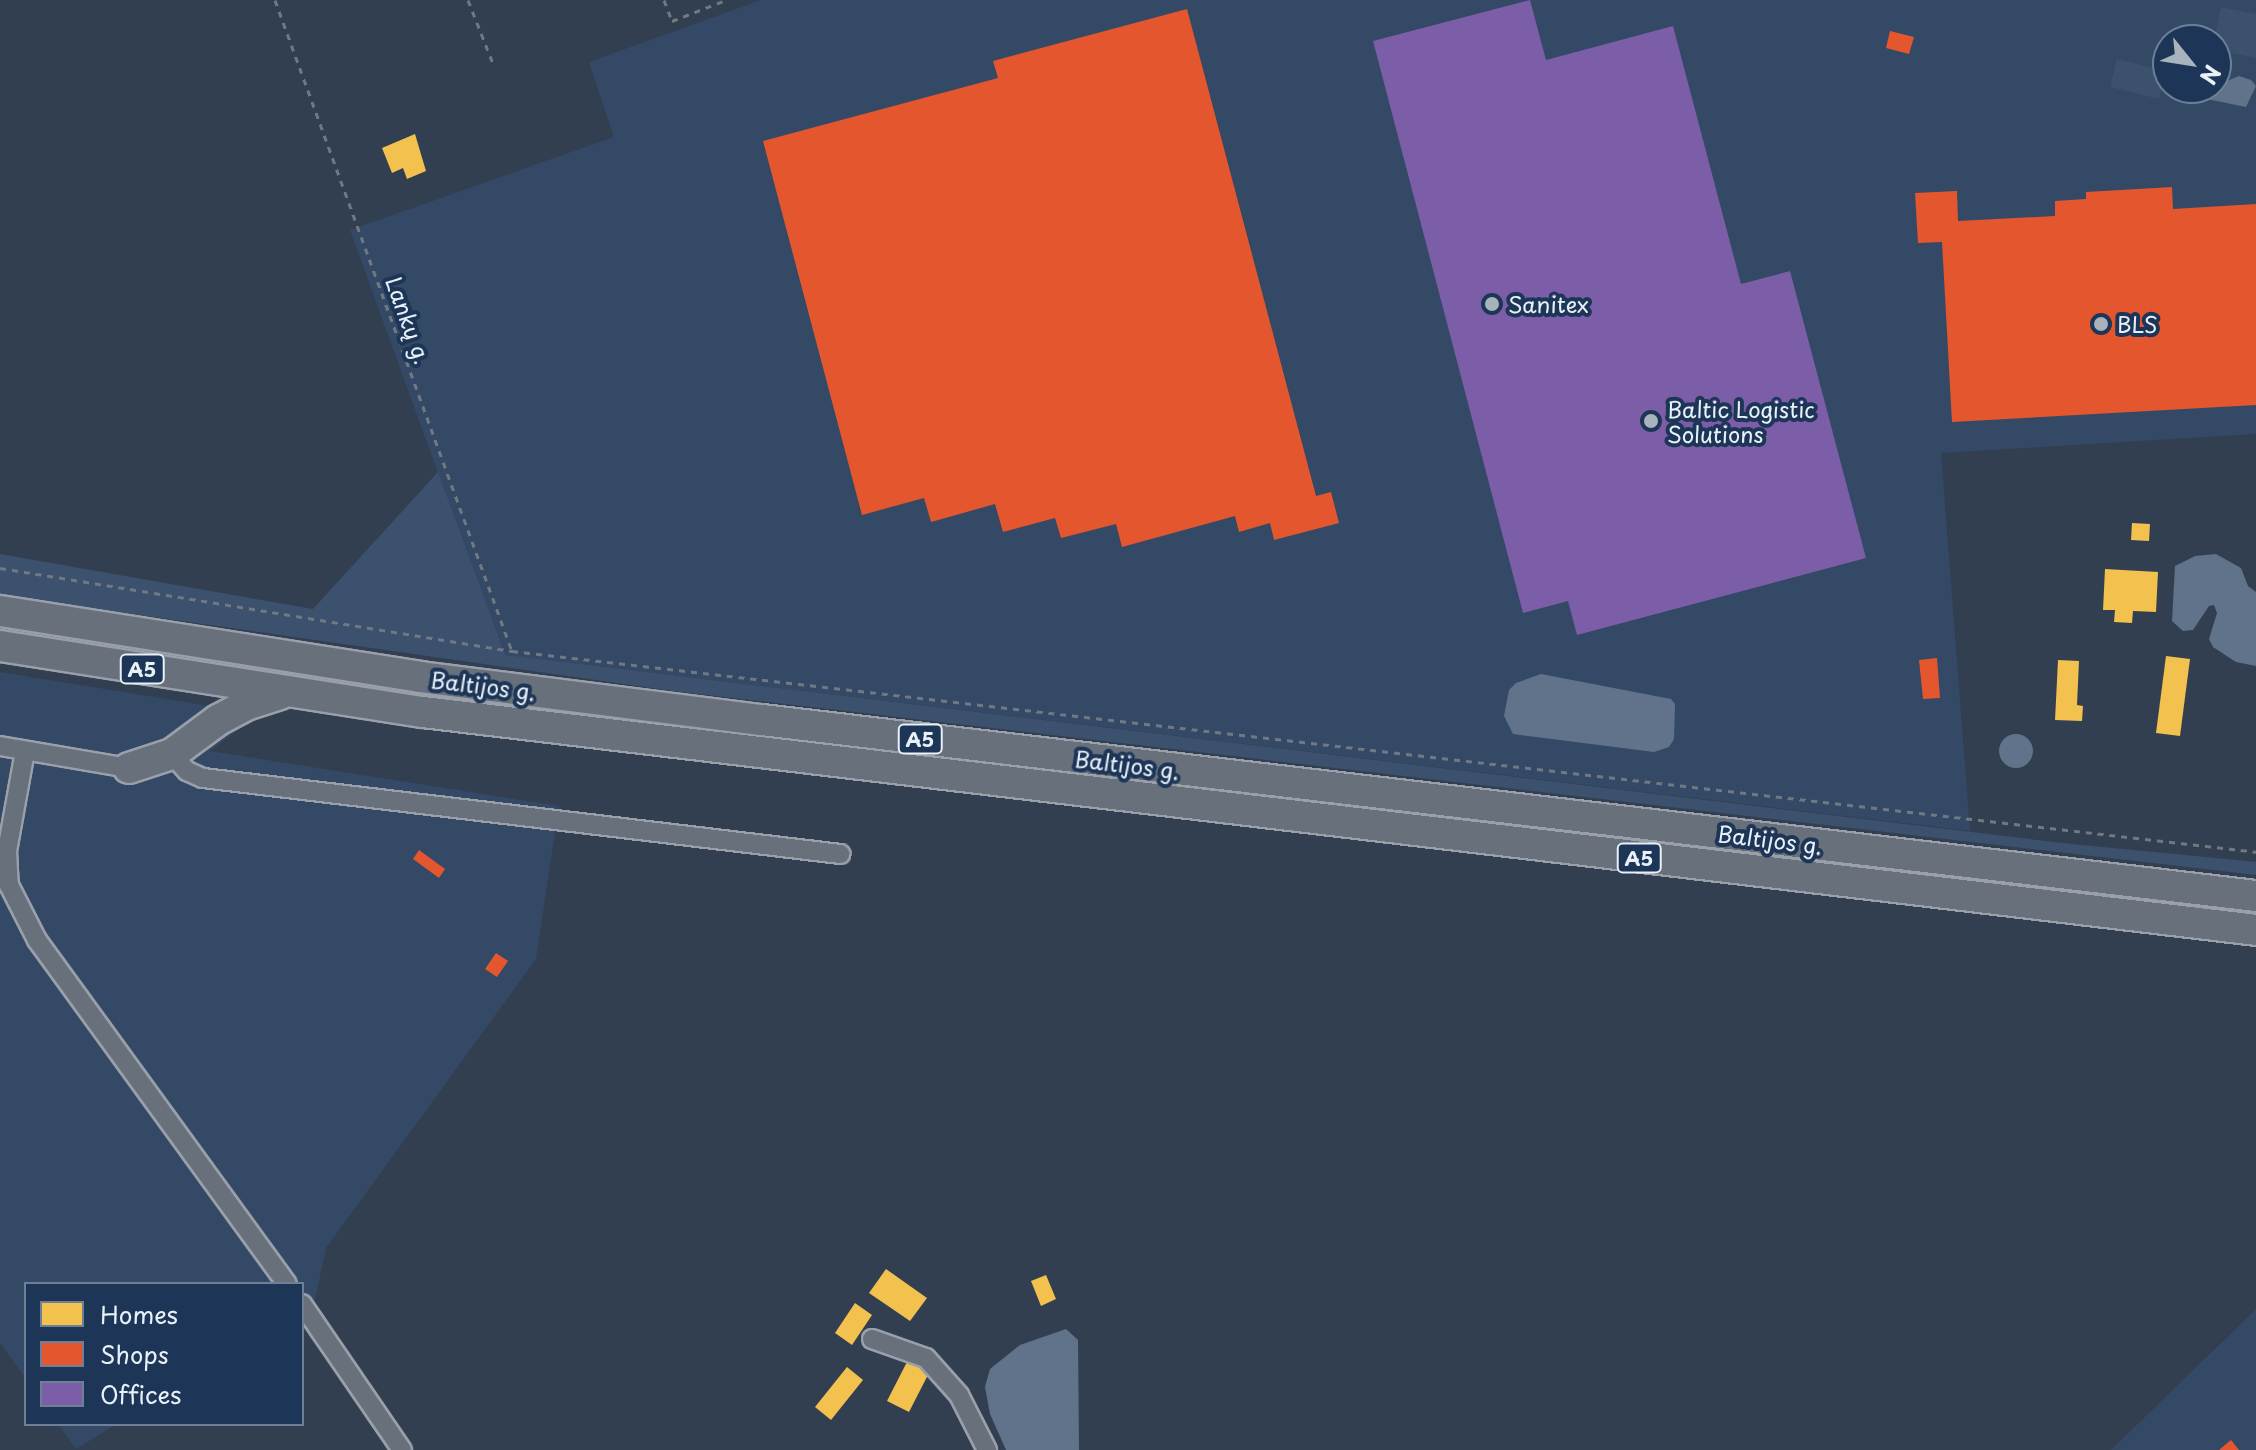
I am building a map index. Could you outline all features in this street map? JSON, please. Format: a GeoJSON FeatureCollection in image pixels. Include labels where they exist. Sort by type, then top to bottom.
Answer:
{"type":"FeatureCollection","features":[{"type":"Feature","properties":{"kind":"highway","name":"Baltijos g."},"geometry":{"type":"LineString","coordinates":[[0,611],[420,677],[2256,896]]}},
{"type":"Feature","properties":{"kind":"highway","name":"Baltijos g."},"geometry":{"type":"LineString","coordinates":[[0,646],[284,692],[562,729],[2256,930]]}},
{"type":"Feature","properties":{"kind":"highway"},"geometry":{"type":"LineString","coordinates":[[129,768],[172,754],[246,705],[284,692]]}},
{"type":"Feature","properties":{"kind":"street"},"geometry":{"type":"LineString","coordinates":[[0,746],[129,768]]}},
{"type":"Feature","properties":{"kind":"street"},"geometry":{"type":"LineString","coordinates":[[25,751],[7,851],[9,885],[37,940],[286,1282]]}},
{"type":"Feature","properties":{"kind":"street"},"geometry":{"type":"LineString","coordinates":[[172,754],[187,771],[203,778],[840,854]]}},
{"type":"Feature","properties":{"kind":"street"},"geometry":{"type":"LineString","coordinates":[[304,1307],[402,1450]]}},
{"type":"Feature","properties":{"kind":"street"},"geometry":{"type":"LineString","coordinates":[[872,1339],[926,1358],[959,1395],[987,1450]]}},
{"type":"Feature","properties":{"kind":"path","name":"Lankų g."},"geometry":{"type":"LineString","coordinates":[[275,0],[512,651]]}},
{"type":"Feature","properties":{"kind":"path"},"geometry":{"type":"LineString","coordinates":[[468,0],[494,66]]}},
{"type":"Feature","properties":{"kind":"path"},"geometry":{"type":"LineString","coordinates":[[664,0],[672,21],[726,0]]}},
{"type":"Feature","properties":{"kind":"path"},"geometry":{"type":"LineString","coordinates":[[0,568],[512,651],[2256,852]]}},
{"type":"Feature","properties":{"kind":"shaded area"},"geometry":{"type":"Polygon","coordinates":[[[761,0],[2256,0],[2256,434],[1941,453],[1970,831],[504,655],[350,230],[614,137],[589,62],[761,0]]]}},
{"type":"Feature","properties":{"kind":"shaded area"},"geometry":{"type":"Polygon","coordinates":[[[2221,7],[2256,14],[2256,58],[2232,53],[2232,24],[2217,24],[2221,7]]]}},
{"type":"Feature","properties":{"kind":"shaded area"},"geometry":{"type":"Polygon","coordinates":[[[2117,59],[2152,68],[2152,97],[2110,87],[2117,59]]]}},
{"type":"Feature","properties":{"kind":"shaded area"},"geometry":{"type":"Polygon","coordinates":[[[2239,76],[2251,80],[2256,86],[2246,107],[2231,104],[2232,79],[2239,76]]]}},
{"type":"Feature","properties":{"kind":"shaded area"},"geometry":{"type":"Polygon","coordinates":[[[438,472],[505,655],[2062,843],[2256,862],[2256,875],[673,691],[0,595],[0,554],[313,609],[438,472]]]}},
{"type":"Feature","properties":{"kind":"shaded area"},"geometry":{"type":"Polygon","coordinates":[[[2216,554],[2241,568],[2248,586],[2256,592],[2256,666],[2236,662],[2213,647],[2209,639],[2217,613],[2214,605],[2209,606],[2193,630],[2183,631],[2172,621],[2175,566],[2195,556],[2216,554]]]}},
{"type":"Feature","properties":{"kind":"shaded area"},"geometry":{"type":"Polygon","coordinates":[[[0,620],[2256,909],[2256,919],[487,708],[0,633],[0,620]]]}},
{"type":"Feature","properties":{"kind":"shaded area"},"geometry":{"type":"Polygon","coordinates":[[[0,672],[259,714],[210,751],[559,806],[536,959],[326,1248],[315,1300],[304,1307],[304,1282],[24,1282],[24,1376],[0,1343],[0,672]]]}},
{"type":"Feature","properties":{"kind":"shaded area"},"geometry":{"type":"Polygon","coordinates":[[[1541,674],[1671,699],[1675,704],[1674,739],[1669,747],[1654,752],[1513,734],[1504,716],[1509,690],[1516,683],[1541,674]]]}},
{"type":"Feature","properties":{"kind":"shaded area"},"geometry":{"type":"Polygon","coordinates":[[[2016,734],[2028,739],[2033,751],[2028,763],[2016,768],[2004,763],[1999,751],[2004,739],[2016,734]]]}},
{"type":"Feature","properties":{"kind":"shaded area"},"geometry":{"type":"Polygon","coordinates":[[[2256,1309],[2256,1450],[2111,1450],[2256,1309]]]}},
{"type":"Feature","properties":{"kind":"shaded area"},"geometry":{"type":"Polygon","coordinates":[[[1066,1329],[1078,1340],[1079,1450],[1006,1450],[990,1414],[985,1387],[990,1369],[1020,1345],[1066,1329]]]}},
{"type":"Feature","properties":{"kind":"shaded area"},"geometry":{"type":"Polygon","coordinates":[[[59,1426],[114,1426],[76,1449],[59,1426]]]}},
{"type":"Feature","properties":{"kind":"building: Homes"},"geometry":{"type":"Polygon","coordinates":[[[415,134],[426,171],[407,179],[403,168],[392,173],[382,148],[415,134]]]}},
{"type":"Feature","properties":{"kind":"building: Homes"},"geometry":{"type":"Polygon","coordinates":[[[2132,523],[2150,524],[2149,541],[2131,540],[2132,523]]]}},
{"type":"Feature","properties":{"kind":"building: Homes"},"geometry":{"type":"Polygon","coordinates":[[[2105,569],[2158,572],[2156,612],[2133,611],[2132,623],[2114,622],[2115,610],[2103,610],[2105,569]]]}},
{"type":"Feature","properties":{"kind":"building: Homes"},"geometry":{"type":"Polygon","coordinates":[[[2166,656],[2190,659],[2180,736],[2156,733],[2166,656]]]}},
{"type":"Feature","properties":{"kind":"building: Homes"},"geometry":{"type":"Polygon","coordinates":[[[2058,660],[2079,661],[2077,705],[2083,706],[2082,721],[2055,720],[2058,660]]]}},
{"type":"Feature","properties":{"kind":"building: Homes"},"geometry":{"type":"Polygon","coordinates":[[[886,1269],[927,1298],[910,1321],[869,1293],[886,1269]]]}},
{"type":"Feature","properties":{"kind":"building: Homes"},"geometry":{"type":"Polygon","coordinates":[[[1046,1275],[1056,1299],[1041,1306],[1031,1281],[1046,1275]]]}},
{"type":"Feature","properties":{"kind":"building: Homes"},"geometry":{"type":"Polygon","coordinates":[[[855,1303],[872,1315],[852,1345],[835,1333],[855,1303]]]}},
{"type":"Feature","properties":{"kind":"building: Homes"},"geometry":{"type":"Polygon","coordinates":[[[909,1358],[931,1369],[909,1412],[887,1401],[909,1358]]]}},
{"type":"Feature","properties":{"kind":"building: Homes"},"geometry":{"type":"Polygon","coordinates":[[[847,1367],[863,1380],[831,1420],[815,1407],[847,1367]]]}},
{"type":"Feature","properties":{"kind":"building: Shops"},"geometry":{"type":"Polygon","coordinates":[[[1187,9],[1316,496],[1331,492],[1339,523],[1274,540],[1270,523],[1239,532],[1235,516],[1122,547],[1116,524],[1061,538],[1055,518],[1003,532],[995,504],[931,522],[924,498],[862,515],[763,141],[998,78],[993,61],[1187,9]]]}},
{"type":"Feature","properties":{"kind":"building: Shops"},"geometry":{"type":"Polygon","coordinates":[[[1890,31],[1914,37],[1909,54],[1886,48],[1890,31]]]}},
{"type":"Feature","properties":{"kind":"building: Shops","name":"BLS"},"geometry":{"type":"Polygon","coordinates":[[[2172,187],[2173,209],[2256,204],[2256,405],[1952,422],[1942,242],[1918,243],[1915,193],[1957,191],[1958,221],[2055,216],[2055,201],[2086,199],[2086,192],[2172,187]]]}},
{"type":"Feature","properties":{"kind":"building: Shops"},"geometry":{"type":"Polygon","coordinates":[[[1937,658],[1940,698],[1923,699],[1919,660],[1937,658]]]}},
{"type":"Feature","properties":{"kind":"building: Shops"},"geometry":{"type":"Polygon","coordinates":[[[419,850],[445,869],[439,878],[413,859],[419,850]]]}},
{"type":"Feature","properties":{"kind":"building: Shops"},"geometry":{"type":"Polygon","coordinates":[[[496,953],[508,961],[497,977],[485,969],[496,953]]]}},
{"type":"Feature","properties":{"kind":"building: Shops"},"geometry":{"type":"Polygon","coordinates":[[[2231,1440],[2239,1450],[2219,1450],[2231,1440]]]}},
{"type":"Feature","properties":{"kind":"building: Offices","name":"Baltic Logistic Solutions"},"geometry":{"type":"Polygon","coordinates":[[[1530,0],[1546,60],[1673,26],[1741,284],[1790,271],[1866,558],[1577,635],[1568,601],[1523,613],[1373,41],[1530,0]]]}},
{"type":"Feature","properties":{"kind":"place","name":"Sanitex"},"geometry":{"type":"Point","coordinates":[1492,304]}},
{"type":"Feature","properties":{"kind":"place","name":"BLS"},"geometry":{"type":"Point","coordinates":[2101,324]}},
{"type":"Feature","properties":{"kind":"place","name":"Baltic Logistic Solutions"},"geometry":{"type":"Point","coordinates":[1651,421]}}]}
